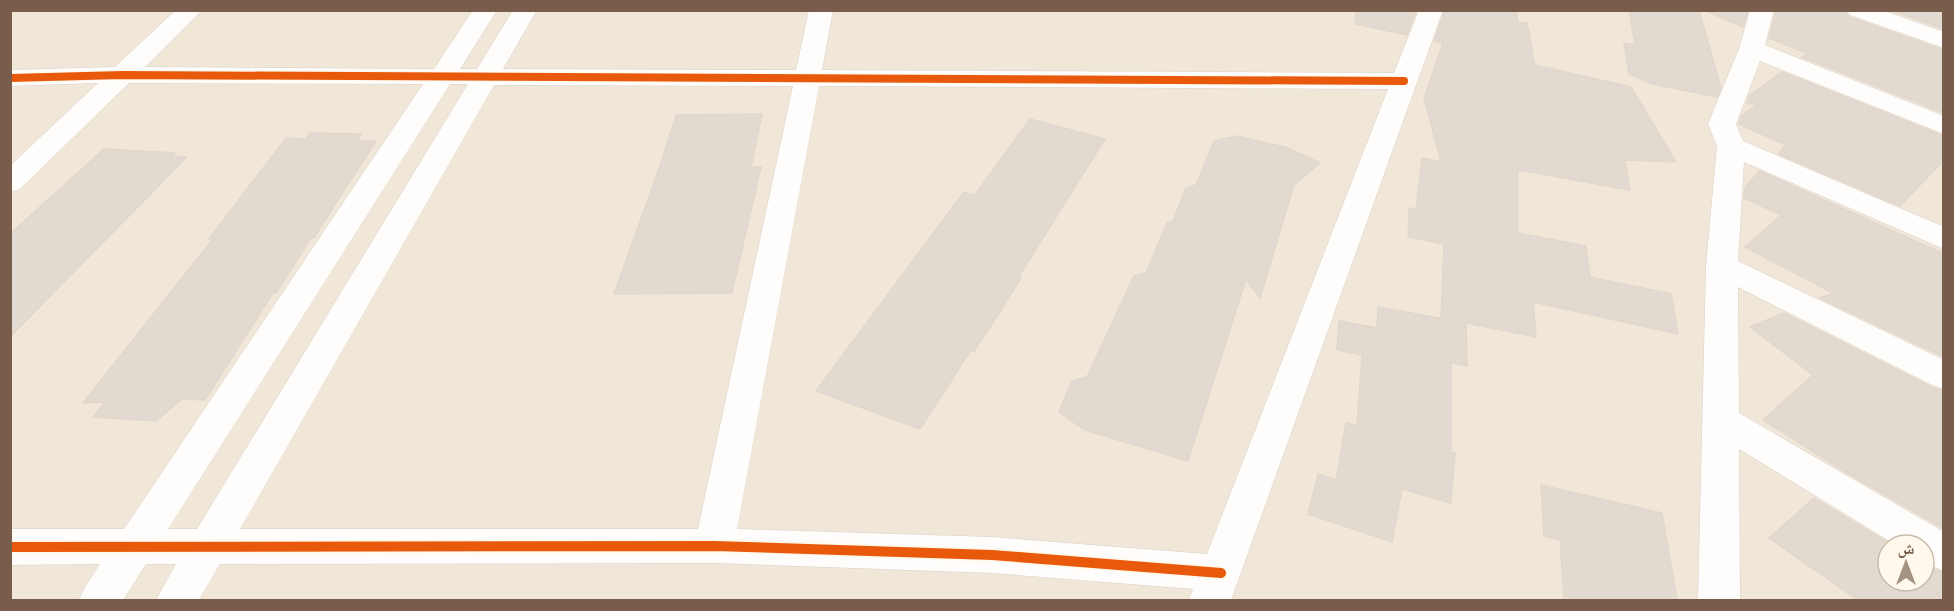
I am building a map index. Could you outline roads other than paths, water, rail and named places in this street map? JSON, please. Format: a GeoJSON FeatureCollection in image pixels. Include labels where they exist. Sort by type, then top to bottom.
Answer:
{"type":"FeatureCollection","features":[{"type":"Feature","properties":{"kind":"street"},"geometry":{"type":"LineString","coordinates":[[10,183],[190,10]]}},
{"type":"Feature","properties":{"kind":"street"},"geometry":{"type":"LineString","coordinates":[[100,600],[485,10]]}},
{"type":"Feature","properties":{"kind":"street"},"geometry":{"type":"LineString","coordinates":[[177,600],[525,10]]}},
{"type":"Feature","properties":{"kind":"street"},"geometry":{"type":"LineString","coordinates":[[714,546],[821,10]]}},
{"type":"Feature","properties":{"kind":"street"},"geometry":{"type":"LineString","coordinates":[[10,547],[714,546],[992,555],[1216,587],[1431,10]]}},
{"type":"Feature","properties":{"kind":"street"},"geometry":{"type":"LineString","coordinates":[[1719,600],[1722,266],[1731,146],[1722,124],[1752,49],[1762,10]]}},
{"type":"Feature","properties":{"kind":"street"},"geometry":{"type":"LineString","coordinates":[[1858,10],[1944,41]]}},
{"type":"Feature","properties":{"kind":"street"},"geometry":{"type":"LineString","coordinates":[[1752,49],[1944,126]]}},
{"type":"Feature","properties":{"kind":"street"},"geometry":{"type":"LineString","coordinates":[[10,78],[122,75],[1404,81]]}},
{"type":"Feature","properties":{"kind":"street"},"geometry":{"type":"LineString","coordinates":[[1731,146],[1944,239]]}},
{"type":"Feature","properties":{"kind":"street"},"geometry":{"type":"LineString","coordinates":[[1722,266],[1944,376]]}},
{"type":"Feature","properties":{"kind":"street"},"geometry":{"type":"LineString","coordinates":[[1722,421],[1944,553]]}}]}
